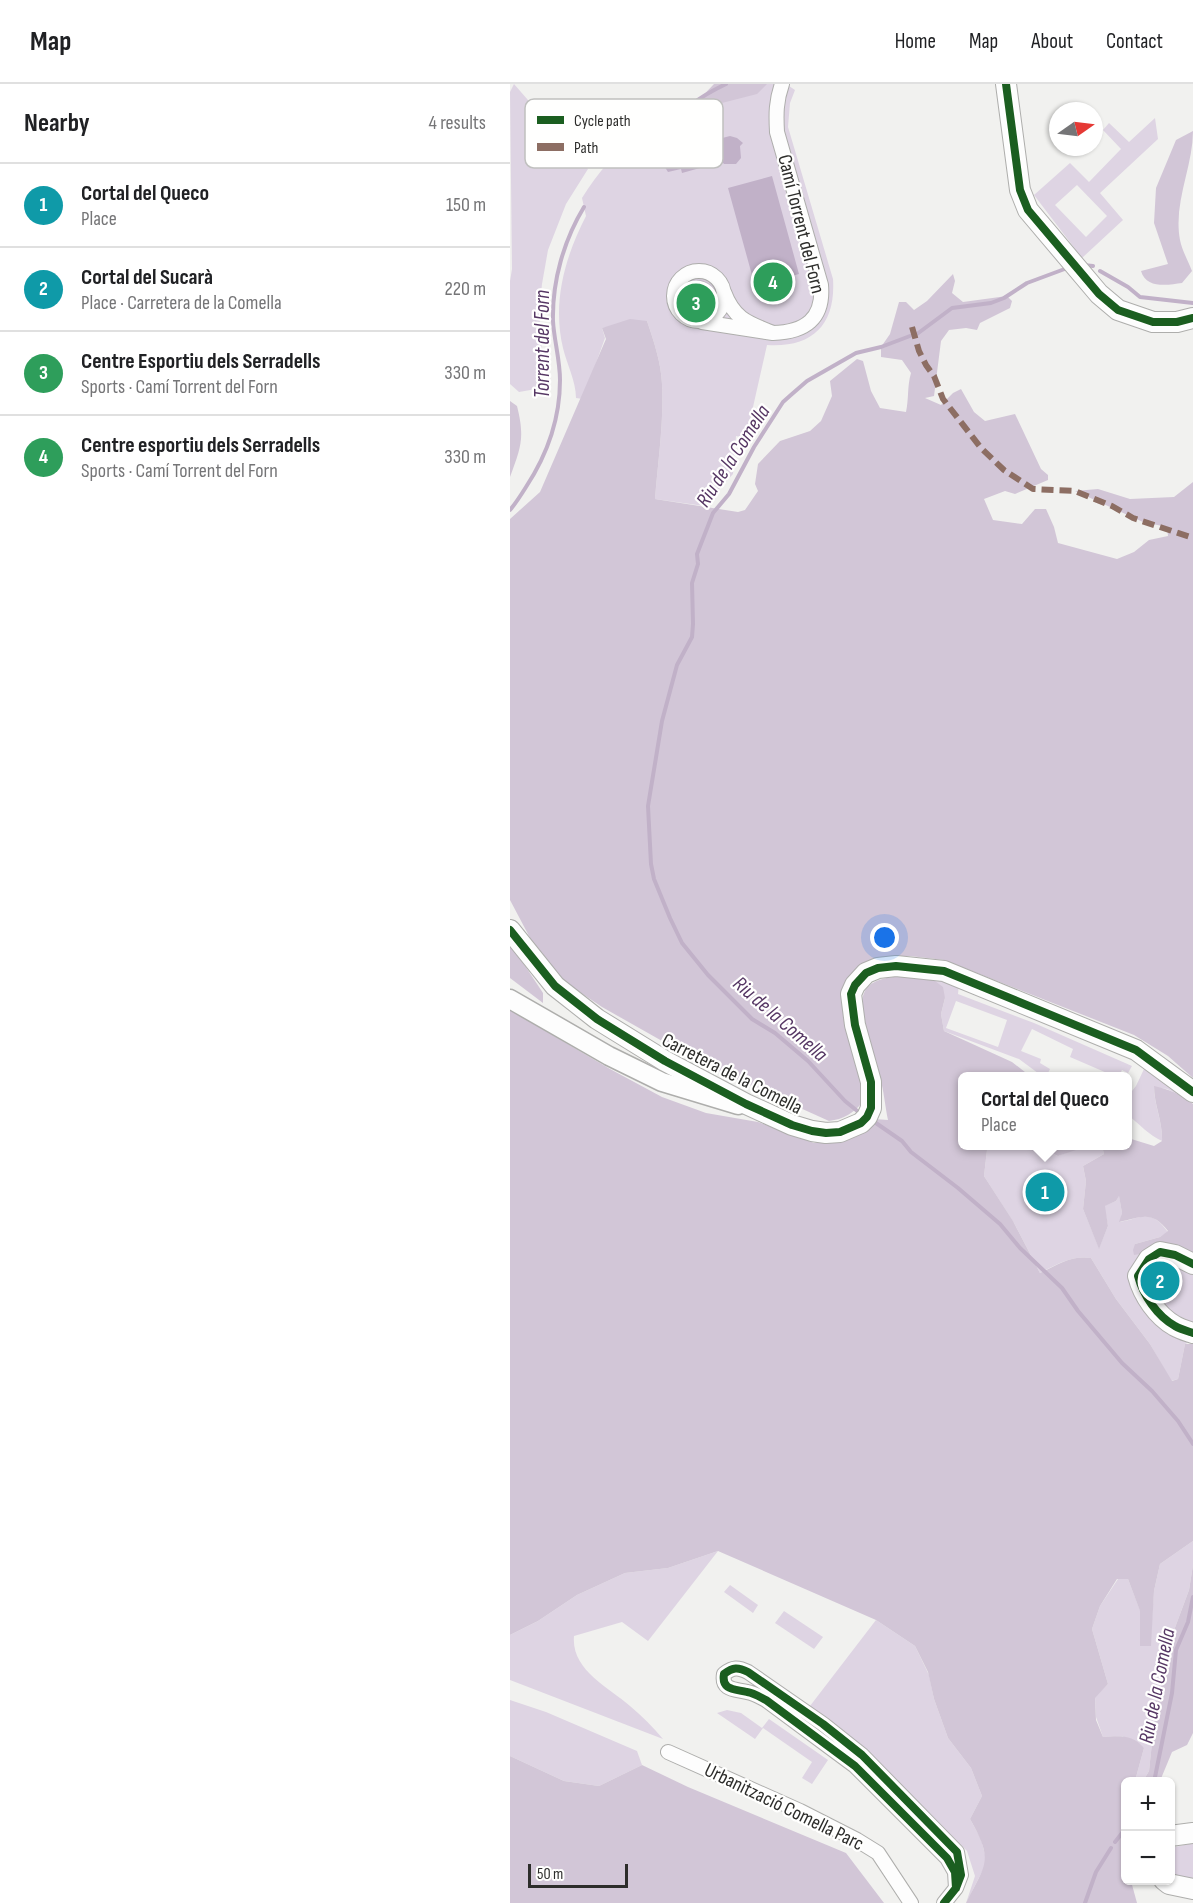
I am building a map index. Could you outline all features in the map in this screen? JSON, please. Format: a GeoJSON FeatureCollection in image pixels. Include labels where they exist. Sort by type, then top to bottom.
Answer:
{"type":"FeatureCollection","features":[{"type":"Feature","properties":{"kind":"main road"},"geometry":{"type":"LineString","coordinates":[[1006,84],[1023,201],[1099,294],[1118,310],[1153,322],[1166,323],[1193,318]]}},
{"type":"Feature","properties":{"kind":"main road","name":"Carretera de la Comella"},"geometry":{"type":"LineString","coordinates":[[510,930],[555,986],[597,1019],[665,1061],[746,1104],[792,1125],[812,1131],[840,1132],[861,1123],[867,1117],[871,1108],[871,1082],[855,1025],[851,994],[866,972],[896,966],[919,967],[953,974],[1136,1050],[1193,1092]]}},
{"type":"Feature","properties":{"kind":"main road"},"geometry":{"type":"LineString","coordinates":[[1193,1264],[1175,1255],[1160,1252],[1149,1259],[1138,1276],[1147,1298],[1164,1317],[1175,1326],[1193,1333]]}},
{"type":"Feature","properties":{"kind":"main road"},"geometry":{"type":"LineString","coordinates":[[1175,1835],[1193,1833]]}},
{"type":"Feature","properties":{"kind":"main road"},"geometry":{"type":"LineString","coordinates":[[1173,1885],[1193,1889]]}},
{"type":"Feature","properties":{"kind":"street","name":"Camí Torrent del Forn"},"geometry":{"type":"LineString","coordinates":[[697,321],[773,333],[791,332],[803,328],[819,310],[822,299],[821,285],[777,132],[777,98],[782,84]]}},
{"type":"Feature","properties":{"kind":"street"},"geometry":{"type":"LineString","coordinates":[[722,288],[724,296],[718,312],[706,321],[697,321],[682,315],[674,301],[676,285],[681,278],[696,272],[704,272],[712,275],[722,288],[729,306],[736,315],[773,333]]}},
{"type":"Feature","properties":{"kind":"street"},"geometry":{"type":"LineString","coordinates":[[510,999],[609,1056],[662,1082],[737,1106],[746,1104]]}},
{"type":"Feature","properties":{"kind":"street"},"geometry":{"type":"LineString","coordinates":[[944,1903],[956,1888],[961,1875],[957,1852],[862,1755],[824,1724],[748,1672],[739,1668],[731,1669],[724,1674],[723,1680],[727,1686],[735,1691],[751,1692],[766,1700],[855,1766],[947,1858],[955,1872],[956,1888]]}},
{"type":"Feature","properties":{"kind":"street","name":"Urbanització Comella Parc"},"geometry":{"type":"LineString","coordinates":[[668,1752],[800,1811],[878,1853],[911,1903]]}},
{"type":"Feature","properties":{"kind":"shaded area"},"geometry":{"type":"Polygon","coordinates":[[[514,84],[527,99],[525,99],[525,168],[588,169],[566,204],[548,250],[539,312],[543,360],[536,389],[519,392],[510,384],[512,269],[510,92],[514,84]]]}},
{"type":"Feature","properties":{"kind":"shaded area"},"geometry":{"type":"Polygon","coordinates":[[[714,84],[767,84],[757,94],[723,103],[723,99],[700,99],[714,84]]]}},
{"type":"Feature","properties":{"kind":"shaded area"},"geometry":{"type":"Polygon","coordinates":[[[753,84],[786,84],[795,90],[790,103],[788,127],[833,279],[833,295],[825,321],[808,338],[783,345],[767,345],[746,438],[736,436],[733,474],[704,506],[655,499],[662,384],[659,360],[647,321],[602,328],[605,338],[583,399],[576,398],[575,385],[563,348],[559,314],[562,280],[572,247],[586,216],[582,198],[601,171],[603,168],[723,168],[723,99],[720,99],[753,84]]]}},
{"type":"Feature","properties":{"kind":"shaded area"},"geometry":{"type":"Polygon","coordinates":[[[1155,118],[1158,139],[1100,193],[1123,220],[1082,258],[1034,195],[1070,163],[1089,182],[1121,149],[1103,130],[1109,123],[1129,142],[1155,118]],[[1077,185],[1055,205],[1086,237],[1107,216],[1077,185]]]}},
{"type":"Feature","properties":{"kind":"shaded area"},"geometry":{"type":"Polygon","coordinates":[[[1193,131],[1179,212],[1181,244],[1192,271],[1182,283],[1164,285],[1152,283],[1144,277],[1141,271],[1168,264],[1154,223],[1156,188],[1176,140],[1193,131]]]}},
{"type":"Feature","properties":{"kind":"shaded area"},"geometry":{"type":"Polygon","coordinates":[[[730,136],[743,143],[740,146],[741,158],[736,164],[723,163],[723,138],[730,136]]]}},
{"type":"Feature","properties":{"kind":"shaded area"},"geometry":{"type":"Polygon","coordinates":[[[665,168],[700,168],[682,173],[681,169],[668,172],[665,168]]]}},
{"type":"Feature","properties":{"kind":"shaded area"},"geometry":{"type":"Polygon","coordinates":[[[772,176],[799,274],[755,286],[728,188],[772,176]]]}},
{"type":"Feature","properties":{"kind":"shaded area"},"geometry":{"type":"Polygon","coordinates":[[[953,274],[955,281],[952,293],[963,302],[1007,296],[1012,301],[1010,308],[980,323],[977,330],[966,328],[949,330],[941,341],[934,396],[925,398],[941,405],[953,393],[961,389],[974,412],[985,421],[1015,414],[1041,469],[1048,475],[1048,480],[1015,494],[1005,491],[984,499],[993,520],[1022,524],[1035,509],[1046,509],[1058,543],[1117,559],[1134,552],[1149,540],[1168,536],[1167,527],[1143,522],[1075,491],[1098,489],[1130,499],[1174,497],[1193,482],[1193,1078],[1168,1056],[1134,1035],[944,960],[910,956],[876,959],[855,971],[863,1102],[848,1115],[829,1121],[701,1063],[602,1007],[547,970],[510,900],[510,519],[540,492],[606,339],[602,328],[630,319],[647,321],[657,352],[662,398],[655,499],[738,512],[745,510],[758,491],[755,484],[758,464],[780,441],[810,431],[821,421],[832,396],[830,381],[857,359],[863,361],[871,391],[880,408],[906,412],[911,373],[902,360],[881,357],[881,347],[890,334],[899,302],[906,302],[914,310],[927,301],[953,274]]]}},
{"type":"Feature","properties":{"kind":"shaded area"},"geometry":{"type":"Polygon","coordinates":[[[698,280],[709,285],[714,296],[709,307],[698,312],[687,307],[682,296],[687,285],[698,280]]]}},
{"type":"Feature","properties":{"kind":"shaded area"},"geometry":{"type":"Polygon","coordinates":[[[510,401],[517,406],[521,435],[519,450],[510,477],[510,401]]]}},
{"type":"Feature","properties":{"kind":"shaded area"},"geometry":{"type":"Polygon","coordinates":[[[510,943],[543,993],[543,1003],[510,978],[510,943]]]}},
{"type":"Feature","properties":{"kind":"shaded area"},"geometry":{"type":"Polygon","coordinates":[[[916,975],[931,978],[943,987],[945,998],[941,1014],[944,1031],[1012,1062],[1025,1072],[958,1072],[958,1150],[987,1150],[984,1176],[1013,1221],[1040,1273],[1071,1259],[1091,1258],[1116,1299],[1150,1344],[1172,1381],[1178,1379],[1185,1344],[1193,1344],[1193,1541],[1160,1564],[1154,1591],[1151,1646],[1140,1646],[1140,1611],[1128,1579],[1117,1579],[1100,1606],[1092,1629],[1108,1684],[1095,1698],[1096,1720],[1103,1737],[1130,1738],[1144,1748],[1136,1777],[1121,1777],[1121,1885],[1132,1885],[1137,1903],[966,1903],[984,1862],[985,1853],[970,1819],[982,1796],[971,1768],[948,1738],[934,1699],[928,1672],[915,1646],[876,1620],[718,1551],[668,1568],[625,1573],[577,1595],[538,1621],[510,1635],[510,1010],[662,1097],[706,1113],[758,1122],[814,1143],[859,1133],[874,1119],[888,1120],[862,1006],[867,988],[877,981],[890,977],[916,975]]]}},
{"type":"Feature","properties":{"kind":"shaded area"},"geometry":{"type":"Polygon","coordinates":[[[931,978],[959,984],[958,994],[1034,1023],[1132,1066],[1129,1072],[1122,1070],[1121,1072],[1105,1072],[1070,1057],[1073,1049],[1032,1029],[1021,1051],[1041,1059],[1040,1063],[1050,1069],[1048,1072],[1037,1072],[1019,1059],[944,1031],[941,1014],[945,998],[931,978]],[[956,1001],[946,1028],[998,1047],[1007,1020],[956,1001]]]}},
{"type":"Feature","properties":{"kind":"shaded area"},"geometry":{"type":"Polygon","coordinates":[[[1144,1069],[1154,1073],[1186,1098],[1167,1089],[1154,1087],[1162,1141],[1148,1133],[1132,1119],[1132,1091],[1144,1069]]]}},
{"type":"Feature","properties":{"kind":"shaded area"},"geometry":{"type":"Polygon","coordinates":[[[1154,1086],[1175,1092],[1193,1104],[1193,1257],[1146,1253],[1134,1255],[1135,1244],[1160,1237],[1168,1231],[1152,1218],[1140,1217],[1119,1222],[1122,1213],[1119,1196],[1116,1201],[1105,1206],[1108,1226],[1099,1249],[1083,1209],[1086,1181],[1083,1166],[1104,1154],[1103,1150],[1132,1150],[1132,1139],[1154,1146],[1162,1141],[1154,1086]]]}},
{"type":"Feature","properties":{"kind":"shaded area"},"geometry":{"type":"Polygon","coordinates":[[[987,1150],[1045,1150],[1058,1156],[1074,1150],[1103,1150],[1104,1154],[1083,1166],[1086,1181],[1083,1209],[1099,1248],[1108,1226],[1104,1206],[1116,1201],[1119,1195],[1122,1213],[1120,1222],[1152,1217],[1168,1232],[1160,1237],[1135,1244],[1146,1253],[1132,1275],[1190,1342],[1185,1344],[1178,1379],[1171,1381],[1150,1344],[1116,1299],[1091,1258],[1071,1259],[1040,1273],[1014,1223],[984,1176],[987,1150]]]}},
{"type":"Feature","properties":{"kind":"shaded area"},"geometry":{"type":"Polygon","coordinates":[[[1045,1150],[1076,1150],[1058,1156],[1045,1150]]]}},
{"type":"Feature","properties":{"kind":"shaded area"},"geometry":{"type":"Polygon","coordinates":[[[1159,1261],[1170,1263],[1193,1275],[1193,1323],[1164,1309],[1146,1279],[1159,1261]]]}},
{"type":"Feature","properties":{"kind":"shaded area"},"geometry":{"type":"Polygon","coordinates":[[[1193,1541],[1193,1565],[1189,1590],[1173,1633],[1170,1660],[1157,1696],[1149,1771],[1145,1777],[1136,1777],[1144,1748],[1122,1736],[1103,1737],[1096,1717],[1095,1697],[1108,1684],[1092,1629],[1100,1606],[1118,1579],[1128,1579],[1141,1613],[1140,1646],[1150,1646],[1154,1591],[1160,1564],[1193,1541]]]}},
{"type":"Feature","properties":{"kind":"shaded area"},"geometry":{"type":"Polygon","coordinates":[[[718,1551],[648,1641],[622,1622],[574,1636],[578,1659],[585,1668],[639,1714],[663,1739],[510,1680],[510,1635],[538,1621],[577,1595],[625,1573],[668,1568],[718,1551]]]}},
{"type":"Feature","properties":{"kind":"shaded area"},"geometry":{"type":"Polygon","coordinates":[[[1193,1565],[1193,1733],[1187,1745],[1172,1752],[1162,1777],[1145,1777],[1149,1771],[1157,1696],[1170,1660],[1173,1633],[1189,1590],[1193,1565]]]}},
{"type":"Feature","properties":{"kind":"shaded area"},"geometry":{"type":"Polygon","coordinates":[[[730,1585],[758,1605],[753,1613],[724,1592],[730,1585]]]}},
{"type":"Feature","properties":{"kind":"shaded area"},"geometry":{"type":"Polygon","coordinates":[[[784,1611],[823,1637],[814,1649],[775,1623],[784,1611]]]}},
{"type":"Feature","properties":{"kind":"shaded area"},"geometry":{"type":"Polygon","coordinates":[[[876,1620],[915,1646],[929,1675],[934,1699],[948,1738],[971,1768],[982,1796],[970,1819],[981,1839],[987,1862],[966,1903],[975,1876],[967,1851],[871,1754],[810,1706],[876,1620]]]}},
{"type":"Feature","properties":{"kind":"shaded area"},"geometry":{"type":"Polygon","coordinates":[[[510,1700],[546,1712],[637,1751],[642,1765],[599,1786],[564,1781],[510,1756],[510,1700]]]}},
{"type":"Feature","properties":{"kind":"shaded area"},"geometry":{"type":"Polygon","coordinates":[[[727,1710],[741,1713],[762,1728],[769,1719],[828,1760],[812,1784],[802,1778],[812,1762],[763,1728],[755,1739],[717,1713],[727,1710]]]}},
{"type":"Feature","properties":{"kind":"shaded area"},"geometry":{"type":"Polygon","coordinates":[[[510,1756],[564,1781],[599,1786],[642,1765],[688,1787],[846,1853],[884,1903],[510,1903],[510,1756]]]}},
{"type":"Feature","properties":{"kind":"shaded area"},"geometry":{"type":"Polygon","coordinates":[[[1193,1843],[1193,1883],[1175,1877],[1175,1847],[1193,1843]]]}},
{"type":"Feature","properties":{"kind":"waterway","name":"Torrent del Forn"},"geometry":{"type":"LineString","coordinates":[[699,99],[726,84]]}},
{"type":"Feature","properties":{"kind":"waterway","name":"Torrent del Forn"},"geometry":{"type":"LineString","coordinates":[[510,510],[540,462],[555,423],[560,380],[553,321],[557,276],[565,247],[584,207]]}},
{"type":"Feature","properties":{"kind":"waterway","name":"Riu de la Comella"},"geometry":{"type":"LineString","coordinates":[[1083,265],[1093,266]]}},
{"type":"Feature","properties":{"kind":"waterway","name":"Riu de la Comella"},"geometry":{"type":"LineString","coordinates":[[917,334],[952,308],[991,303],[1004,298],[1027,283],[1070,267]]}},
{"type":"Feature","properties":{"kind":"waterway","name":"Riu de la Comella"},"geometry":{"type":"LineString","coordinates":[[1100,271],[1128,287],[1140,297],[1193,303]]}},
{"type":"Feature","properties":{"kind":"waterway","name":"Riu de la Comella"},"geometry":{"type":"LineString","coordinates":[[861,1114],[845,1101],[808,1061],[775,1033],[752,1019],[708,975],[682,943],[654,879],[648,806],[662,721],[677,665],[692,637],[692,583],[698,564],[697,554],[713,513],[729,494],[754,447],[783,402],[807,381],[856,353],[910,336]]}},
{"type":"Feature","properties":{"kind":"waterway","name":"Riu de la Comella"},"geometry":{"type":"LineString","coordinates":[[873,1121],[902,1141],[911,1152],[1000,1224],[1020,1248],[1062,1288],[1078,1311],[1122,1363],[1152,1391],[1178,1421],[1193,1444]]}},
{"type":"Feature","properties":{"kind":"waterway","name":"Riu de la Comella"},"geometry":{"type":"LineString","coordinates":[[1155,1777],[1172,1693],[1176,1650],[1188,1622],[1193,1597]]}},
{"type":"Feature","properties":{"kind":"waterway","name":"Riu de la Comella"},"geometry":{"type":"LineString","coordinates":[[1115,1842],[1124,1831]]}},
{"type":"Feature","properties":{"kind":"waterway","name":"Riu de la Comella"},"geometry":{"type":"LineString","coordinates":[[1085,1903],[1096,1872],[1111,1848]]}},
{"type":"Feature","properties":{"kind":"marked path"},"geometry":{"type":"LineString","coordinates":[[912,327],[919,351],[934,376],[943,399],[981,448],[1004,470],[1033,489],[1075,491],[1112,506],[1133,518],[1193,538]]}},
{"type":"Feature","properties":{"kind":"cycle path"},"geometry":{"type":"LineString","coordinates":[[1006,84],[1020,190],[1028,210],[1099,294],[1118,310],[1153,322],[1177,322],[1193,318]]}},
{"type":"Feature","properties":{"kind":"cycle path"},"geometry":{"type":"LineString","coordinates":[[510,930],[555,986],[597,1019],[665,1061],[746,1104],[792,1125],[812,1131],[840,1132],[861,1123],[867,1117],[871,1108],[871,1082],[855,1025],[851,994],[855,985],[866,973],[878,968],[896,966],[944,971],[1136,1050],[1193,1092]]}},
{"type":"Feature","properties":{"kind":"cycle path"},"geometry":{"type":"LineString","coordinates":[[1193,1264],[1175,1255],[1160,1252],[1149,1259],[1138,1276],[1147,1298],[1162,1317],[1177,1327],[1193,1333]]}},
{"type":"Feature","properties":{"kind":"cycle path"},"geometry":{"type":"LineString","coordinates":[[944,1903],[956,1888],[961,1875],[957,1852],[862,1755],[823,1724],[748,1672],[736,1669],[724,1674],[727,1686],[752,1693],[766,1700],[855,1766],[947,1858],[955,1872],[956,1888]]}},
{"type":"Feature","properties":{"kind":"place","name":"Centre esportiu dels Serradells"},"geometry":{"type":"Point","coordinates":[773,282]}},
{"type":"Feature","properties":{"kind":"place","name":"Centre Esportiu dels Serradells"},"geometry":{"type":"Point","coordinates":[696,303]}},
{"type":"Feature","properties":{"kind":"place","name":"Cortal del Queco"},"geometry":{"type":"Point","coordinates":[1045,1192]}},
{"type":"Feature","properties":{"kind":"place","name":"Cortal del Sucarà"},"geometry":{"type":"Point","coordinates":[1160,1281]}}]}
